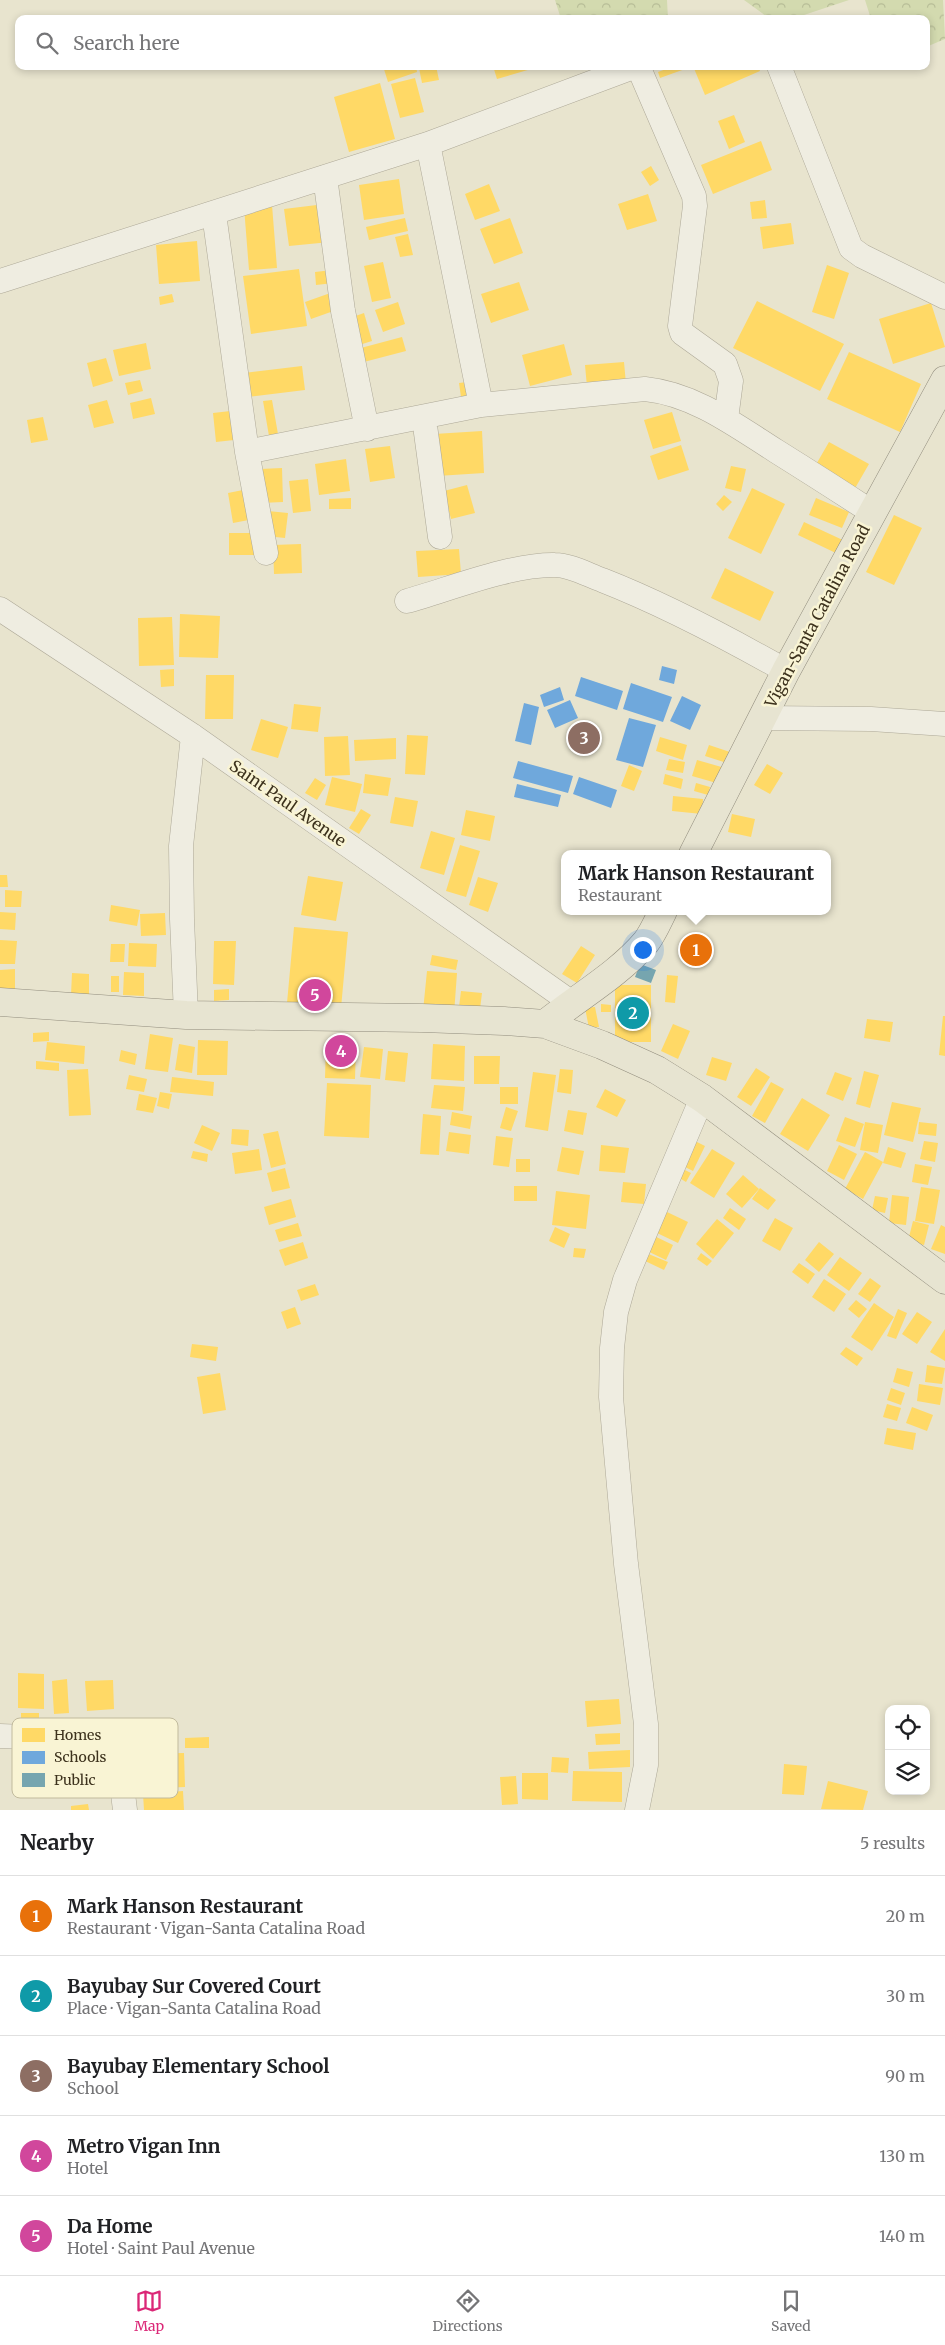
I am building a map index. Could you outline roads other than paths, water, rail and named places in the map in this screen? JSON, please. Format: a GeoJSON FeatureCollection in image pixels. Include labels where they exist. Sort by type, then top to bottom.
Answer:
{"type":"FeatureCollection","features":[{"type":"Feature","properties":{"kind":"main road","name":"Vigan-Santa Catalina Road"},"geometry":{"type":"LineString","coordinates":[[695,850],[786,671],[945,380]]}},
{"type":"Feature","properties":{"kind":"main road"},"geometry":{"type":"LineString","coordinates":[[545,1024],[597,986],[647,941],[661,915]]}},
{"type":"Feature","properties":{"kind":"main road"},"geometry":{"type":"LineString","coordinates":[[0,1002],[186,1015],[422,1018],[545,1024],[602,1045],[657,1070],[702,1098],[945,1280]]}},
{"type":"Feature","properties":{"kind":"street"},"geometry":{"type":"LineString","coordinates":[[0,281],[428,144],[626,70]]}},
{"type":"Feature","properties":{"kind":"street"},"geometry":{"type":"LineString","coordinates":[[639,70],[694,196],[695,206],[680,326],[682,333],[726,364],[731,381],[726,419]]}},
{"type":"Feature","properties":{"kind":"street"},"geometry":{"type":"LineString","coordinates":[[781,70],[851,248],[862,256],[945,297]]}},
{"type":"Feature","properties":{"kind":"street"},"geometry":{"type":"LineString","coordinates":[[428,144],[482,405]]}},
{"type":"Feature","properties":{"kind":"street"},"geometry":{"type":"LineString","coordinates":[[325,177],[344,311],[367,429]]}},
{"type":"Feature","properties":{"kind":"street"},"geometry":{"type":"LineString","coordinates":[[214,214],[247,452],[266,553]]}},
{"type":"Feature","properties":{"kind":"street"},"geometry":{"type":"LineString","coordinates":[[247,452],[482,405],[645,389],[662,391],[690,400],[726,419],[873,513]]}},
{"type":"Feature","properties":{"kind":"street"},"geometry":{"type":"LineString","coordinates":[[424,418],[440,536]]}},
{"type":"Feature","properties":{"kind":"street"},"geometry":{"type":"LineString","coordinates":[[407,602],[506,572],[537,566],[557,565],[621,588],[708,627],[786,671]]}},
{"type":"Feature","properties":{"kind":"street","name":"Saint Paul Avenue"},"geometry":{"type":"LineString","coordinates":[[0,609],[193,736],[572,1003]]}},
{"type":"Feature","properties":{"kind":"street"},"geometry":{"type":"LineString","coordinates":[[762,718],[872,719],[945,724]]}},
{"type":"Feature","properties":{"kind":"street"},"geometry":{"type":"LineString","coordinates":[[186,1015],[181,846],[193,736]]}},
{"type":"Feature","properties":{"kind":"street"},"geometry":{"type":"LineString","coordinates":[[637,1810],[646,1765],[646,1724],[626,1564],[612,1397],[612,1348],[616,1312],[625,1280],[702,1098]]}},
{"type":"Feature","properties":{"kind":"place","name":"Bayubay Elementary School"},"geometry":{"type":"Point","coordinates":[584,738]}},
{"type":"Feature","properties":{"kind":"place","name":"Mark Hanson Restaurant"},"geometry":{"type":"Point","coordinates":[696,950]}},
{"type":"Feature","properties":{"kind":"place","name":"Da Home"},"geometry":{"type":"Point","coordinates":[315,995]}},
{"type":"Feature","properties":{"kind":"place","name":"Bayubay Sur Covered Court"},"geometry":{"type":"Point","coordinates":[633,1013]}},
{"type":"Feature","properties":{"kind":"place","name":"Metro Vigan Inn"},"geometry":{"type":"Point","coordinates":[341,1051]}}]}
